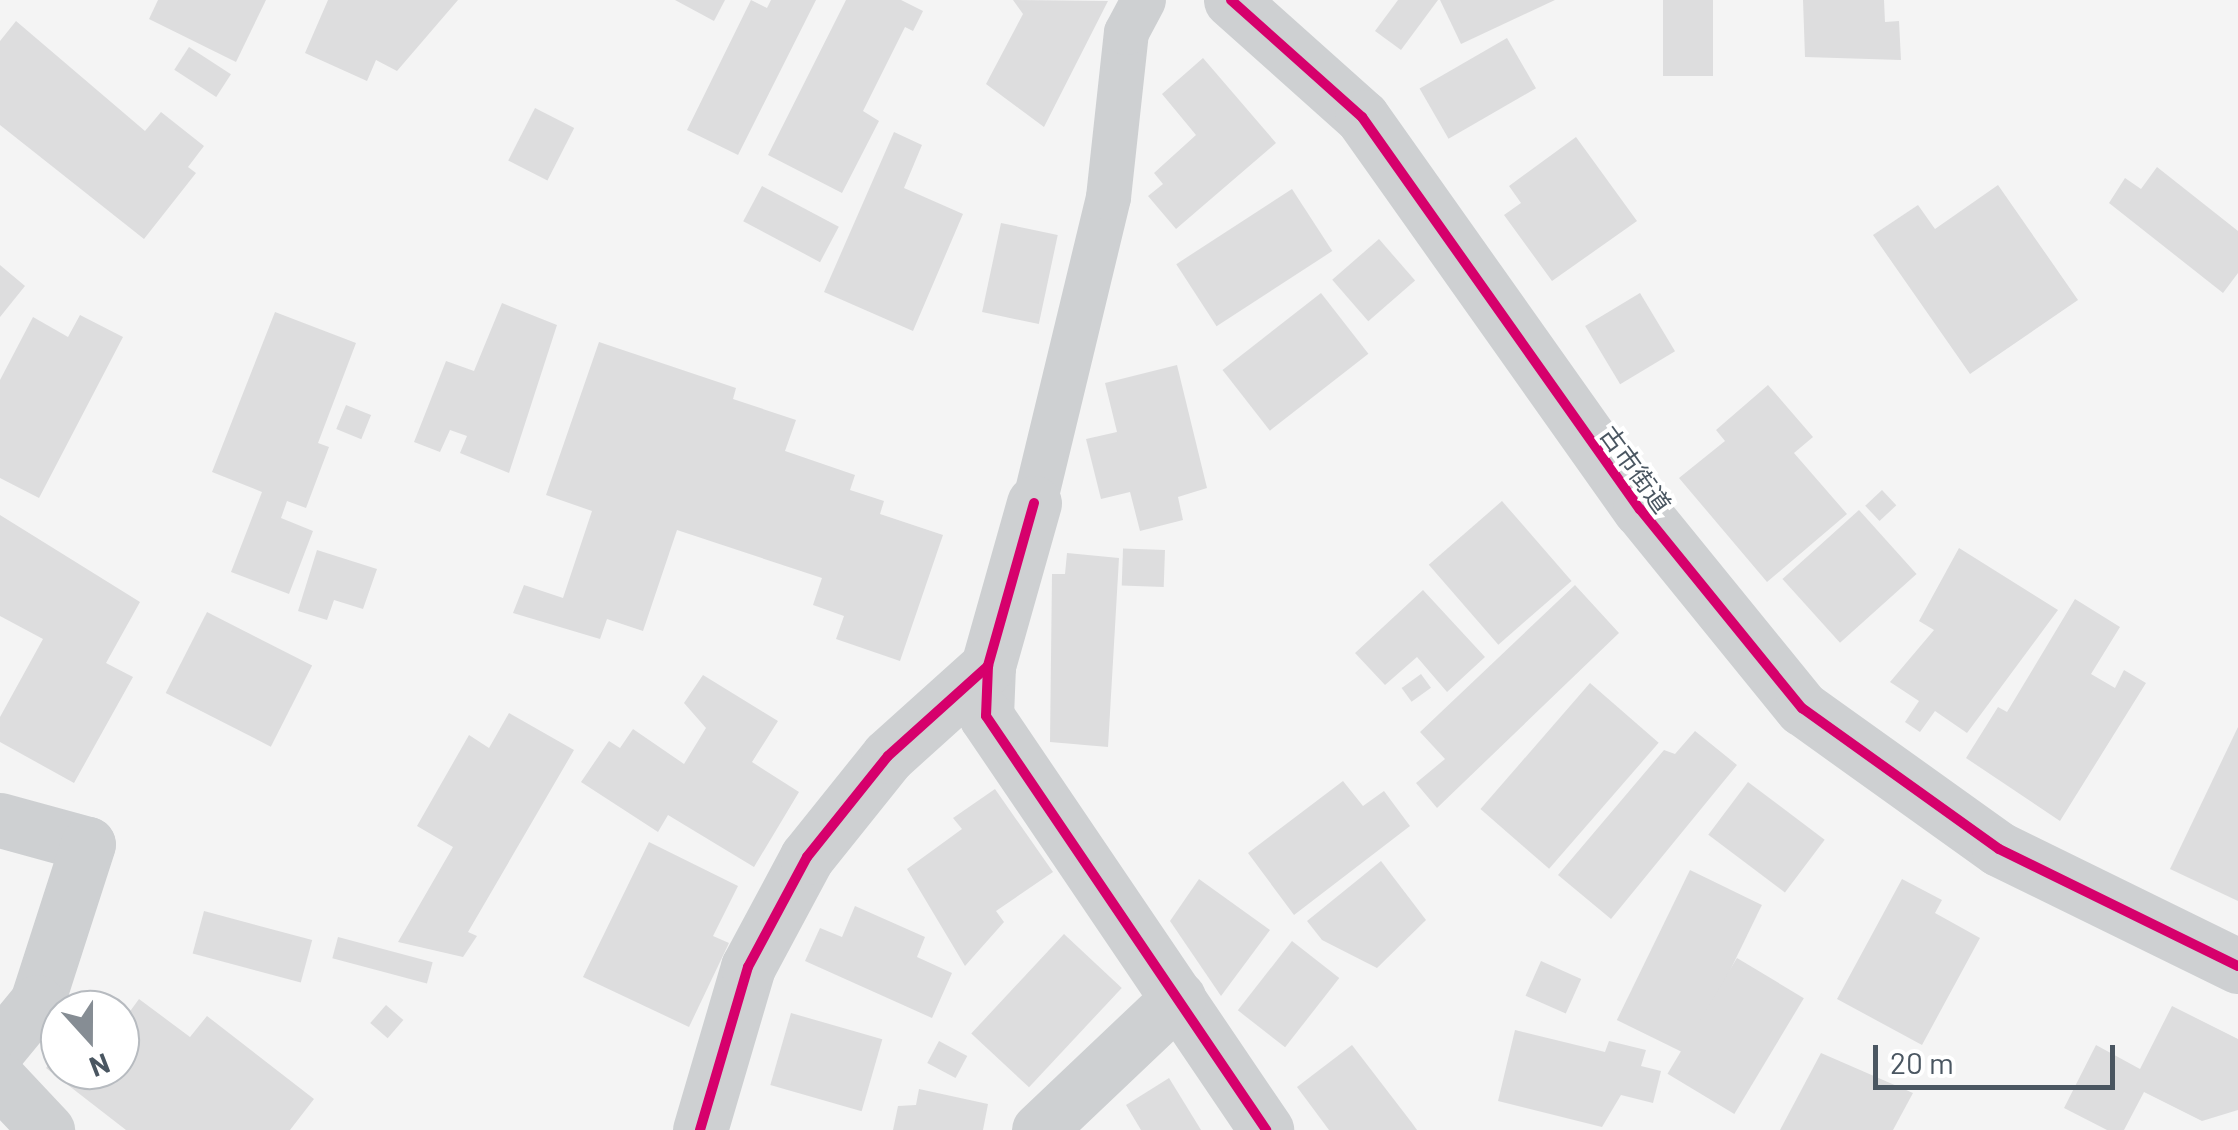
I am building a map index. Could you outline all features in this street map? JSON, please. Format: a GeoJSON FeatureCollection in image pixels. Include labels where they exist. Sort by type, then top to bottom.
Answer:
{"type":"FeatureCollection","features":[{"type":"Feature","properties":{"kind":"street","name":"古市街道"},"geometry":{"type":"LineString","coordinates":[[1231,0],[1362,117],[1640,510],[1802,708],[1998,849],[2238,966]]}},
{"type":"Feature","properties":{"kind":"street"},"geometry":{"type":"LineString","coordinates":[[1034,502],[988,666],[986,716],[1266,1130]]}},
{"type":"Feature","properties":{"kind":"street"},"geometry":{"type":"LineString","coordinates":[[700,1130],[748,967],[807,856],[888,756],[988,666]]}},
{"type":"Feature","properties":{"kind":"street"},"geometry":{"type":"LineString","coordinates":[[0,820],[88,844],[36,1002],[0,1047]]}},
{"type":"Feature","properties":{"kind":"street"},"geometry":{"type":"LineString","coordinates":[[1039,1130],[1178,998]]}},
{"type":"Feature","properties":{"kind":"street"},"geometry":{"type":"LineString","coordinates":[[0,1080],[46,1130]]}},
{"type":"Feature","properties":{"kind":"lane"},"geometry":{"type":"LineString","coordinates":[[1034,502],[1108,197],[1126,32],[1144,0]]}},
{"type":"Feature","properties":{"kind":"building"},"geometry":{"type":"Polygon","coordinates":[[[158,0],[266,0],[236,62],[149,19],[158,0]]]}},
{"type":"Feature","properties":{"kind":"building"},"geometry":{"type":"Polygon","coordinates":[[[328,0],[458,0],[397,71],[376,60],[367,81],[305,53],[328,0]]]}},
{"type":"Feature","properties":{"kind":"building"},"geometry":{"type":"Polygon","coordinates":[[[675,0],[725,0],[714,21],[675,0]]]}},
{"type":"Feature","properties":{"kind":"building"},"geometry":{"type":"Polygon","coordinates":[[[751,0],[767,8],[771,0],[816,0],[738,155],[687,130],[751,0]]]}},
{"type":"Feature","properties":{"kind":"building"},"geometry":{"type":"Polygon","coordinates":[[[846,0],[901,0],[923,11],[913,31],[905,27],[863,111],[879,121],[842,193],[768,155],[846,0]]]}},
{"type":"Feature","properties":{"kind":"building"},"geometry":{"type":"Polygon","coordinates":[[[1013,0],[1108,1],[1044,127],[986,84],[1023,14],[1013,0]]]}},
{"type":"Feature","properties":{"kind":"building"},"geometry":{"type":"Polygon","coordinates":[[[1398,0],[1438,0],[1401,50],[1375,31],[1398,0]]]}},
{"type":"Feature","properties":{"kind":"building"},"geometry":{"type":"Polygon","coordinates":[[[1440,0],[1555,0],[1461,44],[1440,0]]]}},
{"type":"Feature","properties":{"kind":"building"},"geometry":{"type":"Polygon","coordinates":[[[1663,0],[1713,0],[1713,76],[1663,76],[1663,0]]]}},
{"type":"Feature","properties":{"kind":"building"},"geometry":{"type":"Polygon","coordinates":[[[1803,0],[1884,0],[1885,22],[1899,21],[1901,60],[1805,57],[1803,0]]]}},
{"type":"Feature","properties":{"kind":"building"},"geometry":{"type":"Polygon","coordinates":[[[16,21],[145,131],[161,112],[204,146],[188,167],[196,173],[144,239],[0,125],[0,41],[16,21]]]}},
{"type":"Feature","properties":{"kind":"building"},"geometry":{"type":"Polygon","coordinates":[[[1507,38],[1536,88],[1449,139],[1420,88],[1507,38]]]}},
{"type":"Feature","properties":{"kind":"building"},"geometry":{"type":"Polygon","coordinates":[[[189,47],[231,74],[216,97],[174,70],[189,47]]]}},
{"type":"Feature","properties":{"kind":"building"},"geometry":{"type":"Polygon","coordinates":[[[1203,58],[1276,143],[1176,229],[1148,196],[1163,184],[1154,173],[1196,135],[1162,94],[1203,58]]]}},
{"type":"Feature","properties":{"kind":"building"},"geometry":{"type":"Polygon","coordinates":[[[535,108],[574,128],[547,181],[508,161],[535,108]]]}},
{"type":"Feature","properties":{"kind":"building"},"geometry":{"type":"Polygon","coordinates":[[[894,132],[922,145],[904,188],[963,214],[913,331],[824,292],[894,132]]]}},
{"type":"Feature","properties":{"kind":"building"},"geometry":{"type":"Polygon","coordinates":[[[1576,137],[1637,221],[1552,281],[1504,215],[1521,203],[1509,186],[1576,137]]]}},
{"type":"Feature","properties":{"kind":"building"},"geometry":{"type":"Polygon","coordinates":[[[2157,167],[2238,231],[2238,273],[2223,293],[2109,203],[2125,178],[2141,189],[2157,167]]]}},
{"type":"Feature","properties":{"kind":"building"},"geometry":{"type":"Polygon","coordinates":[[[1998,185],[2078,300],[1970,374],[1873,235],[1918,205],[1935,229],[1998,185]]]}},
{"type":"Feature","properties":{"kind":"building"},"geometry":{"type":"Polygon","coordinates":[[[762,186],[839,227],[820,262],[743,221],[762,186]]]}},
{"type":"Feature","properties":{"kind":"building"},"geometry":{"type":"Polygon","coordinates":[[[1292,189],[1332,251],[1217,326],[1176,264],[1292,189]]]}},
{"type":"Feature","properties":{"kind":"building"},"geometry":{"type":"Polygon","coordinates":[[[1001,223],[1058,235],[1039,324],[982,312],[1001,223]]]}},
{"type":"Feature","properties":{"kind":"building"},"geometry":{"type":"Polygon","coordinates":[[[1379,239],[1415,281],[1368,321],[1332,280],[1379,239]]]}},
{"type":"Feature","properties":{"kind":"building"},"geometry":{"type":"Polygon","coordinates":[[[0,265],[25,286],[0,317],[0,265]]]}},
{"type":"Feature","properties":{"kind":"building"},"geometry":{"type":"Polygon","coordinates":[[[1321,293],[1368,354],[1270,431],[1222,370],[1321,293]]]}},
{"type":"Feature","properties":{"kind":"building"},"geometry":{"type":"Polygon","coordinates":[[[1640,293],[1675,351],[1620,384],[1585,326],[1640,293]]]}},
{"type":"Feature","properties":{"kind":"building"},"geometry":{"type":"Polygon","coordinates":[[[502,303],[557,325],[509,473],[460,453],[467,436],[450,430],[440,452],[414,442],[446,361],[474,371],[502,303]]]}},
{"type":"Feature","properties":{"kind":"building"},"geometry":{"type":"Polygon","coordinates":[[[275,312],[356,343],[318,443],[329,447],[306,508],[287,501],[281,518],[313,531],[289,594],[231,572],[262,492],[212,472],[275,312]]]}},
{"type":"Feature","properties":{"kind":"building"},"geometry":{"type":"Polygon","coordinates":[[[80,315],[123,337],[39,498],[0,478],[0,380],[33,317],[68,337],[80,315]]]}},
{"type":"Feature","properties":{"kind":"building"},"geometry":{"type":"Polygon","coordinates":[[[599,342],[736,388],[733,399],[796,420],[785,451],[855,475],[850,490],[884,501],[880,514],[943,535],[900,661],[836,639],[844,616],[813,605],[822,578],[677,530],[643,631],[607,619],[600,639],[513,613],[524,585],[563,598],[592,511],[546,495],[599,342]]]}},
{"type":"Feature","properties":{"kind":"building"},"geometry":{"type":"Polygon","coordinates":[[[1177,365],[1207,488],[1178,497],[1183,520],[1140,531],[1130,492],[1101,499],[1086,439],[1117,432],[1105,383],[1177,365]]]}},
{"type":"Feature","properties":{"kind":"building"},"geometry":{"type":"Polygon","coordinates":[[[1768,385],[1813,437],[1794,453],[1847,514],[1767,582],[1679,478],[1725,441],[1716,430],[1768,385]]]}},
{"type":"Feature","properties":{"kind":"building"},"geometry":{"type":"Polygon","coordinates":[[[346,405],[371,415],[361,439],[336,429],[346,405]]]}},
{"type":"Feature","properties":{"kind":"building"},"geometry":{"type":"Polygon","coordinates":[[[1882,490],[1896,505],[1880,521],[1865,506],[1882,490]]]}},
{"type":"Feature","properties":{"kind":"building"},"geometry":{"type":"Polygon","coordinates":[[[1502,501],[1572,581],[1498,645],[1429,565],[1502,501]]]}},
{"type":"Feature","properties":{"kind":"building"},"geometry":{"type":"Polygon","coordinates":[[[1859,510],[1917,574],[1840,643],[1782,579],[1859,510]]]}},
{"type":"Feature","properties":{"kind":"building"},"geometry":{"type":"Polygon","coordinates":[[[0,515],[140,602],[106,663],[133,677],[74,783],[0,742],[0,717],[43,639],[0,616],[0,515]]]}},
{"type":"Feature","properties":{"kind":"building"},"geometry":{"type":"Polygon","coordinates":[[[1959,548],[2058,610],[1967,733],[1935,711],[1920,732],[1905,722],[1919,701],[1890,682],[1934,630],[1919,621],[1959,548]]]}},
{"type":"Feature","properties":{"kind":"building"},"geometry":{"type":"Polygon","coordinates":[[[1123,549],[1165,550],[1164,587],[1122,586],[1123,549]]]}},
{"type":"Feature","properties":{"kind":"building"},"geometry":{"type":"Polygon","coordinates":[[[317,550],[377,569],[363,609],[334,600],[327,620],[298,611],[317,550]]]}},
{"type":"Feature","properties":{"kind":"building"},"geometry":{"type":"Polygon","coordinates":[[[1067,553],[1119,558],[1108,747],[1050,742],[1052,574],[1065,574],[1067,553]]]}},
{"type":"Feature","properties":{"kind":"building"},"geometry":{"type":"Polygon","coordinates":[[[1575,585],[1619,633],[1437,808],[1416,783],[1445,759],[1420,732],[1575,585]]]}},
{"type":"Feature","properties":{"kind":"building"},"geometry":{"type":"Polygon","coordinates":[[[1423,590],[1485,657],[1447,692],[1417,657],[1385,685],[1355,653],[1423,590]]]}},
{"type":"Feature","properties":{"kind":"building"},"geometry":{"type":"Polygon","coordinates":[[[2075,599],[2120,627],[2091,674],[2115,688],[2124,670],[2146,683],[2060,821],[1966,758],[1998,707],[2007,712],[2075,599]]]}},
{"type":"Feature","properties":{"kind":"building"},"geometry":{"type":"Polygon","coordinates":[[[207,612],[312,666],[271,747],[166,693],[207,612]]]}},
{"type":"Feature","properties":{"kind":"building"},"geometry":{"type":"Polygon","coordinates":[[[1421,674],[1431,688],[1412,702],[1402,688],[1421,674]]]}},
{"type":"Feature","properties":{"kind":"building"},"geometry":{"type":"Polygon","coordinates":[[[703,675],[778,721],[752,762],[799,792],[754,867],[668,815],[658,832],[581,782],[609,741],[620,748],[633,729],[684,764],[706,728],[684,703],[703,675]]]}},
{"type":"Feature","properties":{"kind":"building"},"geometry":{"type":"Polygon","coordinates":[[[1590,683],[1659,743],[1549,869],[1480,809],[1590,683]]]}},
{"type":"Feature","properties":{"kind":"building"},"geometry":{"type":"Polygon","coordinates":[[[509,713],[574,750],[468,932],[477,936],[463,957],[398,942],[453,847],[417,826],[469,735],[489,748],[509,713]]]}},
{"type":"Feature","properties":{"kind":"building"},"geometry":{"type":"Polygon","coordinates":[[[2238,727],[2238,901],[2170,869],[2238,727]]]}},
{"type":"Feature","properties":{"kind":"building"},"geometry":{"type":"Polygon","coordinates":[[[1695,731],[1737,765],[1611,919],[1558,875],[1664,750],[1675,754],[1695,731]]]}},
{"type":"Feature","properties":{"kind":"building"},"geometry":{"type":"Polygon","coordinates":[[[1343,781],[1363,806],[1384,791],[1410,826],[1294,915],[1248,853],[1343,781]]]}},
{"type":"Feature","properties":{"kind":"building"},"geometry":{"type":"Polygon","coordinates":[[[1748,782],[1825,840],[1785,892],[1708,835],[1748,782]]]}},
{"type":"Feature","properties":{"kind":"building"},"geometry":{"type":"Polygon","coordinates":[[[995,789],[1053,872],[996,911],[1004,922],[965,966],[907,869],[962,829],[953,818],[995,789]]]}},
{"type":"Feature","properties":{"kind":"building"},"geometry":{"type":"Polygon","coordinates":[[[649,842],[738,886],[713,936],[729,943],[689,1027],[583,977],[649,842]]]}},
{"type":"Feature","properties":{"kind":"building"},"geometry":{"type":"Polygon","coordinates":[[[1381,861],[1426,920],[1377,968],[1322,940],[1307,921],[1381,861]]]}},
{"type":"Feature","properties":{"kind":"building"},"geometry":{"type":"Polygon","coordinates":[[[1690,870],[1762,905],[1689,1055],[1617,1020],[1690,870]]]}},
{"type":"Feature","properties":{"kind":"building"},"geometry":{"type":"Polygon","coordinates":[[[1199,879],[1270,930],[1221,996],[1170,921],[1199,879]]]}},
{"type":"Feature","properties":{"kind":"building"},"geometry":{"type":"Polygon","coordinates":[[[1902,879],[1942,900],[1935,913],[1980,938],[1922,1045],[1837,999],[1902,879]]]}},
{"type":"Feature","properties":{"kind":"building"},"geometry":{"type":"Polygon","coordinates":[[[855,906],[925,937],[917,957],[952,973],[932,1018],[805,961],[820,928],[842,937],[855,906]]]}},
{"type":"Feature","properties":{"kind":"building"},"geometry":{"type":"Polygon","coordinates":[[[204,911],[312,940],[301,982],[193,954],[204,911]]]}},
{"type":"Feature","properties":{"kind":"building"},"geometry":{"type":"Polygon","coordinates":[[[1064,934],[1122,988],[1029,1087],[971,1033],[1064,934]]]}},
{"type":"Feature","properties":{"kind":"building"},"geometry":{"type":"Polygon","coordinates":[[[338,937],[433,962],[427,984],[332,958],[338,937]]]}},
{"type":"Feature","properties":{"kind":"building"},"geometry":{"type":"Polygon","coordinates":[[[1292,941],[1339,978],[1285,1047],[1238,1010],[1292,941]]]}},
{"type":"Feature","properties":{"kind":"building"},"geometry":{"type":"Polygon","coordinates":[[[1737,958],[1804,998],[1734,1114],[1667,1074],[1737,958]]]}},
{"type":"Feature","properties":{"kind":"building"},"geometry":{"type":"Polygon","coordinates":[[[1541,961],[1581,979],[1566,1014],[1526,996],[1541,961]]]}},
{"type":"Feature","properties":{"kind":"building"},"geometry":{"type":"Polygon","coordinates":[[[140,1000],[190,1037],[207,1016],[314,1099],[290,1130],[126,1130],[74,1090],[140,1090],[140,1000]]]}},
{"type":"Feature","properties":{"kind":"building"},"geometry":{"type":"Polygon","coordinates":[[[386,1005],[403,1020],[388,1038],[370,1023],[386,1005]]]}},
{"type":"Feature","properties":{"kind":"building"},"geometry":{"type":"Polygon","coordinates":[[[2172,1006],[2238,1039],[2238,1110],[2202,1121],[2144,1092],[2124,1130],[2107,1130],[2064,1108],[2096,1045],[2140,1069],[2172,1006]]]}},
{"type":"Feature","properties":{"kind":"building"},"geometry":{"type":"Polygon","coordinates":[[[791,1013],[882,1039],[862,1111],[770,1085],[791,1013]]]}},
{"type":"Feature","properties":{"kind":"building"},"geometry":{"type":"Polygon","coordinates":[[[1515,1030],[1605,1052],[1609,1041],[1646,1050],[1641,1066],[1661,1071],[1653,1103],[1621,1095],[1602,1127],[1498,1101],[1515,1030]]]}},
{"type":"Feature","properties":{"kind":"building"},"geometry":{"type":"Polygon","coordinates":[[[939,1041],[967,1056],[956,1078],[927,1063],[939,1041]]]}},
{"type":"Feature","properties":{"kind":"building"},"geometry":{"type":"Polygon","coordinates":[[[1352,1045],[1417,1130],[1329,1130],[1297,1087],[1352,1045]]]}},
{"type":"Feature","properties":{"kind":"building"},"geometry":{"type":"Polygon","coordinates":[[[1821,1053],[1913,1093],[1893,1130],[1780,1130],[1821,1053]]]}},
{"type":"Feature","properties":{"kind":"building"},"geometry":{"type":"Polygon","coordinates":[[[1169,1078],[1201,1130],[1141,1130],[1126,1105],[1169,1078]]]}},
{"type":"Feature","properties":{"kind":"building"},"geometry":{"type":"Polygon","coordinates":[[[919,1089],[988,1104],[983,1130],[893,1130],[898,1106],[916,1105],[919,1089]]]}},
{"type":"Feature","properties":{"kind":"cycle path"},"geometry":{"type":"LineString","coordinates":[[1231,0],[1362,117],[1640,509],[1802,708],[1999,849],[2238,966]]}},
{"type":"Feature","properties":{"kind":"cycle path"},"geometry":{"type":"LineString","coordinates":[[1034,503],[988,666],[986,716],[1266,1130]]}},
{"type":"Feature","properties":{"kind":"cycle path"},"geometry":{"type":"LineString","coordinates":[[700,1130],[748,967],[807,857],[888,756],[988,666]]}}]}
